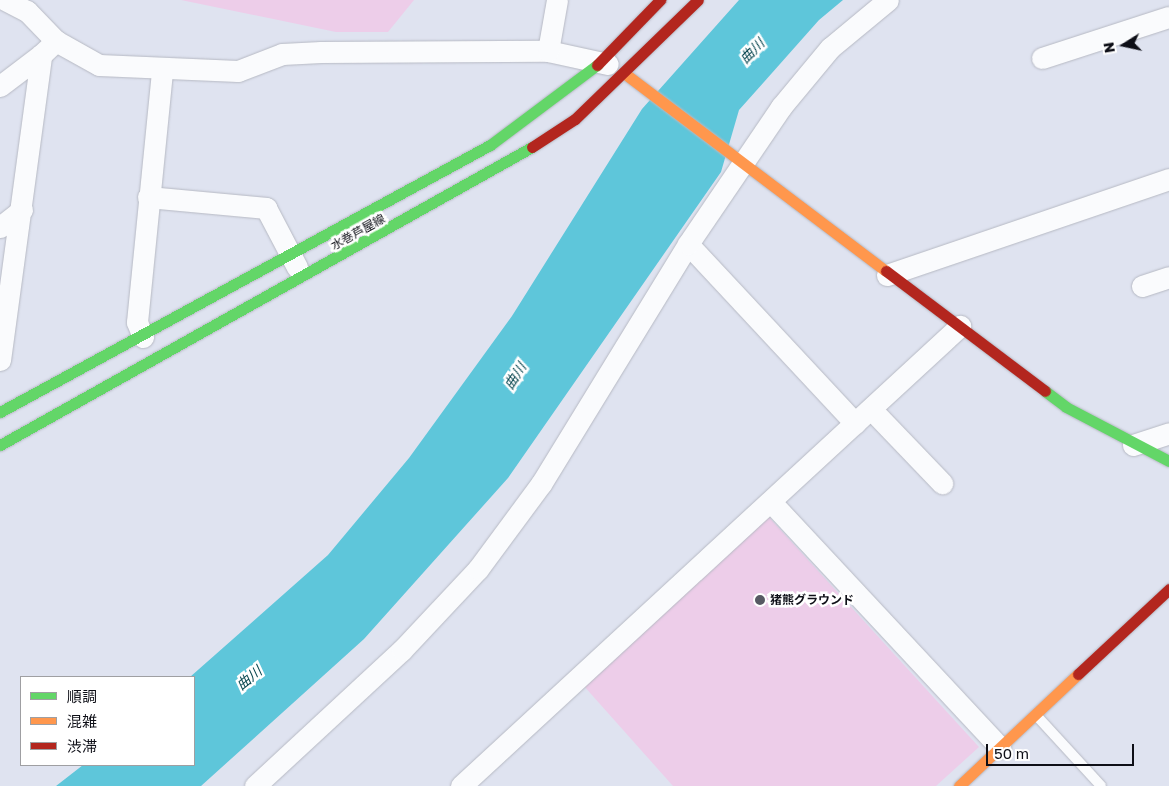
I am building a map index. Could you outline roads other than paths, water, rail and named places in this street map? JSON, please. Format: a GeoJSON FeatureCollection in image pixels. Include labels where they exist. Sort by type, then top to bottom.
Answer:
{"type":"FeatureCollection","features":[{"type":"Feature","properties":{"kind":"main road","name":"水巻芦屋線"},"geometry":{"type":"LineString","coordinates":[[0,412],[143,337],[289,253],[490,145],[602,61],[660,0]]}},
{"type":"Feature","properties":{"kind":"main road","name":"水巻芦屋線"},"geometry":{"type":"LineString","coordinates":[[4,437],[303,278],[501,168],[575,119],[698,0]]}},
{"type":"Feature","properties":{"kind":"main road"},"geometry":{"type":"LineString","coordinates":[[624,73],[887,275],[960,326],[1066,407],[1133,445],[1169,461]]}},
{"type":"Feature","properties":{"kind":"main road"},"geometry":{"type":"LineString","coordinates":[[958,786],[1169,589]]}},
{"type":"Feature","properties":{"kind":"street"},"geometry":{"type":"LineString","coordinates":[[5,0],[27,11],[49,48],[99,66],[162,71],[238,71],[282,54],[321,52],[548,51],[602,61],[624,73]]}},
{"type":"Feature","properties":{"kind":"street"},"geometry":{"type":"LineString","coordinates":[[548,51],[557,0]]}},
{"type":"Feature","properties":{"kind":"street"},"geometry":{"type":"LineString","coordinates":[[263,784],[402,650],[478,569],[541,484],[738,160],[830,48],[888,0]]}},
{"type":"Feature","properties":{"kind":"street"},"geometry":{"type":"LineString","coordinates":[[1042,58],[1167,12]]}},
{"type":"Feature","properties":{"kind":"street"},"geometry":{"type":"LineString","coordinates":[[0,86],[49,48]]}},
{"type":"Feature","properties":{"kind":"street"},"geometry":{"type":"LineString","coordinates":[[0,360],[22,210],[49,48]]}},
{"type":"Feature","properties":{"kind":"street"},"geometry":{"type":"LineString","coordinates":[[143,337],[138,322],[148,197],[162,71]]}},
{"type":"Feature","properties":{"kind":"street"},"geometry":{"type":"LineString","coordinates":[[887,275],[1169,179]]}},
{"type":"Feature","properties":{"kind":"street"},"geometry":{"type":"LineString","coordinates":[[148,197],[266,208],[303,278]]}},
{"type":"Feature","properties":{"kind":"street"},"geometry":{"type":"LineString","coordinates":[[0,227],[22,210]]}},
{"type":"Feature","properties":{"kind":"street"},"geometry":{"type":"LineString","coordinates":[[688,244],[863,416],[942,482]]}},
{"type":"Feature","properties":{"kind":"street"},"geometry":{"type":"LineString","coordinates":[[1142,286],[1169,277]]}},
{"type":"Feature","properties":{"kind":"street"},"geometry":{"type":"LineString","coordinates":[[461,786],[960,326]]}},
{"type":"Feature","properties":{"kind":"street"},"geometry":{"type":"LineString","coordinates":[[1133,445],[1169,433]]}},
{"type":"Feature","properties":{"kind":"street"},"geometry":{"type":"LineString","coordinates":[[771,502],[1000,748]]}},
{"type":"Feature","properties":{"kind":"lane"},"geometry":{"type":"LineString","coordinates":[[1036,714],[1100,786]]}},
{"type":"Feature","properties":{"kind":"water","name":"曲川"},"geometry":{"type":"Polygon","coordinates":[[[739,0],[843,0],[819,20],[739,110],[721,172],[508,478],[364,639],[201,786],[56,786],[82,766],[195,766],[195,676],[191,676],[328,555],[409,458],[512,316],[642,109],[739,0]]]}},
{"type":"Feature","properties":{"kind":"place","name":"猪熊グラウンド"},"geometry":{"type":"Point","coordinates":[760,600]}}]}
